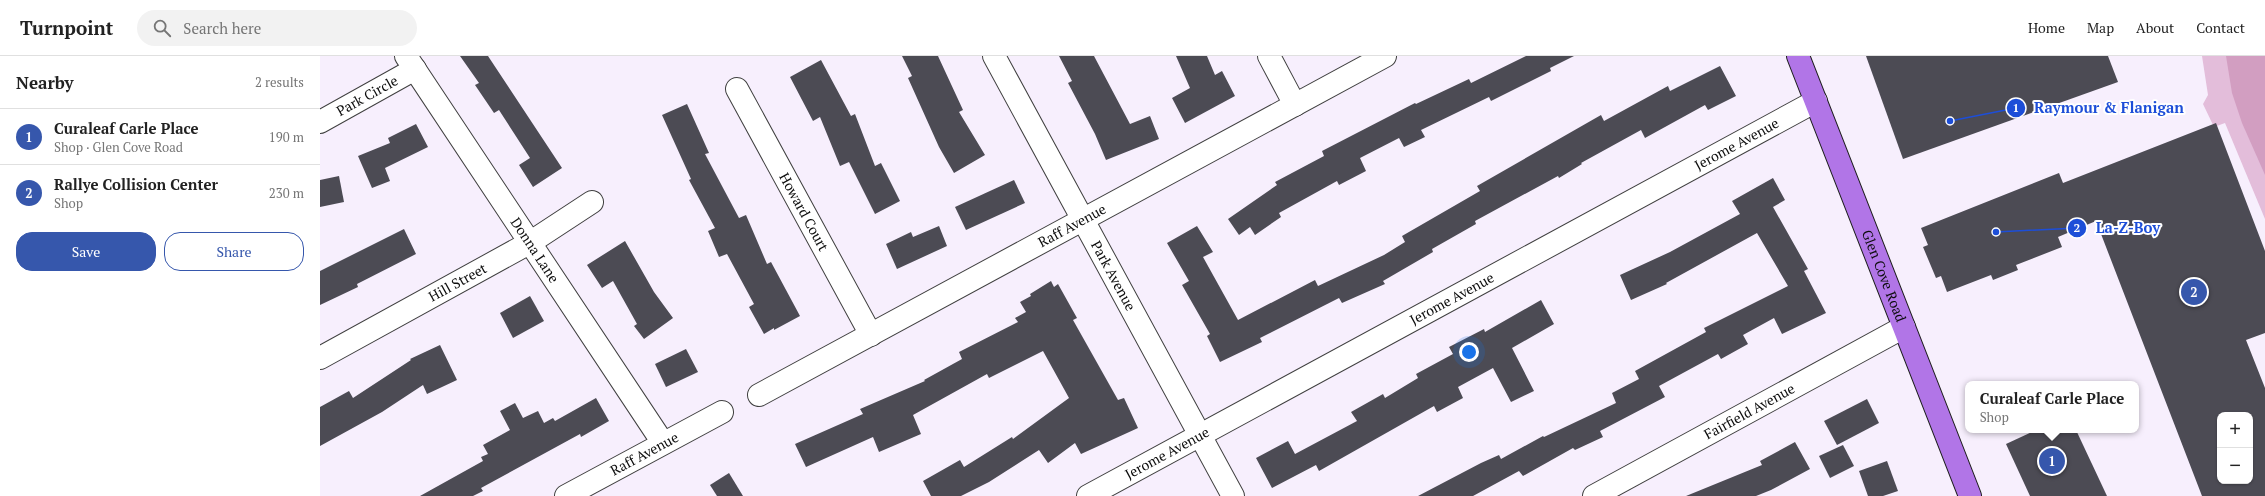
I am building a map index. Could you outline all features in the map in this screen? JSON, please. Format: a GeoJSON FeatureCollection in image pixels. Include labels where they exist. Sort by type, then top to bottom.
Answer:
{"type":"FeatureCollection","features":[{"type":"Feature","properties":{"kind":"main road","name":"Glen Cove Road"},"geometry":{"type":"LineString","coordinates":[[1798,56],[1970,496]]}},
{"type":"Feature","properties":{"kind":"street","name":"Park Avenue"},"geometry":{"type":"LineString","coordinates":[[994,56],[1233,496]]}},
{"type":"Feature","properties":{"kind":"street"},"geometry":{"type":"LineString","coordinates":[[1269,56],[1295,105]]}},
{"type":"Feature","properties":{"kind":"street","name":"Raff Avenue"},"geometry":{"type":"LineString","coordinates":[[759,395],[1386,56]]}},
{"type":"Feature","properties":{"kind":"street","name":"Park Circle"},"geometry":{"type":"LineString","coordinates":[[320,122],[410,62]]}},
{"type":"Feature","properties":{"kind":"street","name":"Donna Lane"},"geometry":{"type":"LineString","coordinates":[[410,62],[531,242],[663,443]]}},
{"type":"Feature","properties":{"kind":"street","name":"Howard Court"},"geometry":{"type":"LineString","coordinates":[[737,88],[871,335]]}},
{"type":"Feature","properties":{"kind":"street","name":"Jerome Avenue"},"geometry":{"type":"LineString","coordinates":[[1088,496],[1816,101]]}},
{"type":"Feature","properties":{"kind":"street","name":"Hill Street"},"geometry":{"type":"LineString","coordinates":[[320,358],[531,242],[592,202]]}},
{"type":"Feature","properties":{"kind":"street","name":"Fairfield Avenue"},"geometry":{"type":"LineString","coordinates":[[1594,496],[1904,327]]}},
{"type":"Feature","properties":{"kind":"street","name":"Raff Avenue"},"geometry":{"type":"LineString","coordinates":[[566,496],[722,412]]}},
{"type":"Feature","properties":{"kind":"shaded area"},"geometry":{"type":"Polygon","coordinates":[[[2202,56],[2265,56],[2265,219],[2225,123],[2214,127],[2203,104],[2208,95],[2202,56]]]}},
{"type":"Feature","properties":{"kind":"shaded area"},"geometry":{"type":"Polygon","coordinates":[[[2226,56],[2265,56],[2265,175],[2242,123],[2232,93],[2226,56]]]}},
{"type":"Feature","properties":{"kind":"building"},"geometry":{"type":"Polygon","coordinates":[[[460,56],[488,56],[562,168],[533,187],[519,165],[530,158],[499,110],[494,113],[475,85],[479,83],[460,56]]]}},
{"type":"Feature","properties":{"kind":"building"},"geometry":{"type":"Polygon","coordinates":[[[902,56],[938,56],[963,110],[959,112],[985,155],[954,173],[939,147],[908,78],[912,76],[902,56]]]}},
{"type":"Feature","properties":{"kind":"building"},"geometry":{"type":"Polygon","coordinates":[[[1059,56],[1094,56],[1130,124],[1150,116],[1159,139],[1106,160],[1095,134],[1068,83],[1072,81],[1059,56]]]}},
{"type":"Feature","properties":{"kind":"building"},"geometry":{"type":"Polygon","coordinates":[[[1176,56],[1207,56],[1215,75],[1222,71],[1235,96],[1185,123],[1172,98],[1190,88],[1176,56]]]}},
{"type":"Feature","properties":{"kind":"building"},"geometry":{"type":"Polygon","coordinates":[[[1526,56],[1574,56],[1550,68],[1551,71],[1491,101],[1489,97],[1421,130],[1425,137],[1404,147],[1399,138],[1360,158],[1366,171],[1339,185],[1337,181],[1279,213],[1281,217],[1255,235],[1250,227],[1239,235],[1228,219],[1277,185],[1275,182],[1324,156],[1322,151],[1415,103],[1416,104],[1469,79],[1471,83],[1526,56]]]}},
{"type":"Feature","properties":{"kind":"building"},"geometry":{"type":"Polygon","coordinates":[[[1866,56],[2108,56],[2118,82],[1903,159],[1866,56]]]}},
{"type":"Feature","properties":{"kind":"building"},"geometry":{"type":"Polygon","coordinates":[[[821,60],[851,116],[855,114],[875,166],[881,163],[900,201],[875,214],[849,162],[840,166],[820,117],[813,121],[790,77],[821,60]]]}},
{"type":"Feature","properties":{"kind":"building"},"geometry":{"type":"Polygon","coordinates":[[[1720,66],[1736,96],[1708,110],[1705,105],[1645,138],[1641,130],[1581,163],[1582,164],[1559,178],[1558,176],[1475,221],[1476,224],[1432,249],[1433,252],[1383,281],[1385,284],[1342,303],[1339,298],[1260,338],[1262,342],[1220,362],[1207,336],[1210,334],[1182,285],[1189,281],[1167,243],[1197,226],[1213,252],[1203,257],[1238,320],[1315,280],[1318,286],[1384,255],[1405,242],[1402,236],[1480,191],[1477,186],[1601,115],[1604,121],[1668,86],[1670,91],[1720,66]]]}},
{"type":"Feature","properties":{"kind":"building"},"geometry":{"type":"Polygon","coordinates":[[[687,104],[709,153],[705,154],[739,218],[746,215],[767,264],[771,262],[800,316],[764,334],[749,307],[754,304],[727,254],[719,257],[708,231],[715,228],[689,180],[691,179],[662,115],[687,104]]]}},
{"type":"Feature","properties":{"kind":"building"},"geometry":{"type":"Polygon","coordinates":[[[2216,123],[2265,251],[2265,333],[2246,340],[2265,388],[2265,496],[2202,496],[2096,221],[2058,237],[2062,247],[2016,265],[2018,270],[1993,280],[1991,275],[1947,292],[1941,276],[1936,278],[1923,247],[1928,245],[1921,228],[2059,173],[2063,183],[2216,123]]]}},
{"type":"Feature","properties":{"kind":"building"},"geometry":{"type":"Polygon","coordinates":[[[416,124],[428,147],[385,168],[390,181],[372,188],[358,156],[390,143],[388,138],[416,124]]]}},
{"type":"Feature","properties":{"kind":"building"},"geometry":{"type":"Polygon","coordinates":[[[339,176],[344,202],[320,207],[320,180],[339,176]]]}},
{"type":"Feature","properties":{"kind":"building"},"geometry":{"type":"Polygon","coordinates":[[[1773,178],[1785,200],[1773,207],[1808,269],[1804,271],[1826,313],[1782,334],[1774,318],[1743,335],[1748,344],[1721,359],[1718,354],[1659,386],[1665,397],[1600,431],[1603,437],[1575,450],[1573,448],[1523,476],[1519,471],[1473,496],[1418,496],[1481,463],[1499,455],[1501,459],[1543,436],[1544,437],[1616,403],[1612,393],[1639,379],[1635,371],[1706,332],[1704,328],[1788,286],[1757,233],[1666,283],[1667,284],[1631,300],[1620,275],[1670,252],[1740,214],[1732,201],[1773,178]]]}},
{"type":"Feature","properties":{"kind":"building"},"geometry":{"type":"Polygon","coordinates":[[[1014,180],[1025,203],[966,230],[955,207],[1014,180]]]}},
{"type":"Feature","properties":{"kind":"building"},"geometry":{"type":"Polygon","coordinates":[[[939,226],[947,246],[897,269],[886,244],[911,232],[913,237],[939,226]]]}},
{"type":"Feature","properties":{"kind":"building"},"geometry":{"type":"Polygon","coordinates":[[[404,229],[416,254],[357,284],[358,287],[320,305],[320,271],[404,229]]]}},
{"type":"Feature","properties":{"kind":"building"},"geometry":{"type":"Polygon","coordinates":[[[625,241],[654,292],[673,318],[644,339],[634,326],[637,324],[613,281],[602,288],[587,265],[625,241]]]}},
{"type":"Feature","properties":{"kind":"building"},"geometry":{"type":"Polygon","coordinates":[[[1051,281],[1054,287],[1058,284],[1077,318],[1073,320],[1118,400],[1124,398],[1138,428],[1081,454],[1075,443],[1048,463],[1039,450],[989,482],[961,496],[931,496],[923,481],[960,460],[964,467],[1012,437],[1013,439],[1069,398],[1043,351],[989,378],[987,374],[913,415],[921,434],[879,452],[873,437],[806,467],[795,444],[863,414],[860,409],[925,381],[924,380],[962,359],[959,352],[1018,322],[1015,318],[1026,312],[1020,302],[1031,296],[1030,294],[1051,281]]]}},
{"type":"Feature","properties":{"kind":"building"},"geometry":{"type":"Polygon","coordinates":[[[530,296],[544,321],[513,338],[500,313],[530,296]]]}},
{"type":"Feature","properties":{"kind":"building"},"geometry":{"type":"Polygon","coordinates":[[[1541,300],[1554,324],[1512,348],[1534,391],[1511,402],[1493,368],[1458,387],[1463,398],[1437,412],[1434,406],[1319,471],[1316,465],[1272,488],[1256,458],[1288,441],[1295,454],[1357,421],[1351,412],[1383,394],[1385,398],[1418,378],[1416,374],[1453,354],[1449,347],[1484,329],[1485,332],[1541,300]]]}},
{"type":"Feature","properties":{"kind":"building"},"geometry":{"type":"Polygon","coordinates":[[[440,345],[457,380],[427,394],[423,385],[382,412],[320,446],[320,407],[349,391],[353,398],[411,360],[410,359],[440,345]]]}},
{"type":"Feature","properties":{"kind":"building"},"geometry":{"type":"Polygon","coordinates":[[[686,349],[698,372],[666,387],[655,364],[686,349]]]}},
{"type":"Feature","properties":{"kind":"building"},"geometry":{"type":"Polygon","coordinates":[[[596,398],[609,421],[581,437],[580,434],[481,488],[483,491],[473,496],[420,496],[483,461],[481,457],[488,454],[483,445],[510,430],[500,411],[515,403],[523,418],[538,411],[544,423],[553,418],[555,421],[596,398]]]}},
{"type":"Feature","properties":{"kind":"building"},"geometry":{"type":"Polygon","coordinates":[[[1867,399],[1879,423],[1837,445],[1824,421],[1867,399]]]}},
{"type":"Feature","properties":{"kind":"building"},"geometry":{"type":"Polygon","coordinates":[[[2030,433],[2077,433],[2107,496],[2030,496],[2006,444],[2030,433]]]}},
{"type":"Feature","properties":{"kind":"building"},"geometry":{"type":"Polygon","coordinates":[[[1795,442],[1810,469],[1771,490],[1756,496],[1686,496],[1762,465],[1760,461],[1795,442]]]}},
{"type":"Feature","properties":{"kind":"building"},"geometry":{"type":"Polygon","coordinates":[[[1843,445],[1854,466],[1830,478],[1819,456],[1843,445]]]}},
{"type":"Feature","properties":{"kind":"building"},"geometry":{"type":"Polygon","coordinates":[[[1887,461],[1898,491],[1883,496],[1868,496],[1859,471],[1887,461]]]}},
{"type":"Feature","properties":{"kind":"building"},"geometry":{"type":"Polygon","coordinates":[[[729,473],[743,496],[717,496],[710,485],[729,473]]]}},
{"type":"Feature","properties":{"kind":"place","name":"Raymour & Flanigan"},"geometry":{"type":"Point","coordinates":[1950,121]}},
{"type":"Feature","properties":{"kind":"place","name":"La-Z-Boy"},"geometry":{"type":"Point","coordinates":[1996,232]}},
{"type":"Feature","properties":{"kind":"place","name":"Rallye Collision Center"},"geometry":{"type":"Point","coordinates":[2194,292]}},
{"type":"Feature","properties":{"kind":"place","name":"Curaleaf Carle Place"},"geometry":{"type":"Point","coordinates":[2052,461]}}]}
